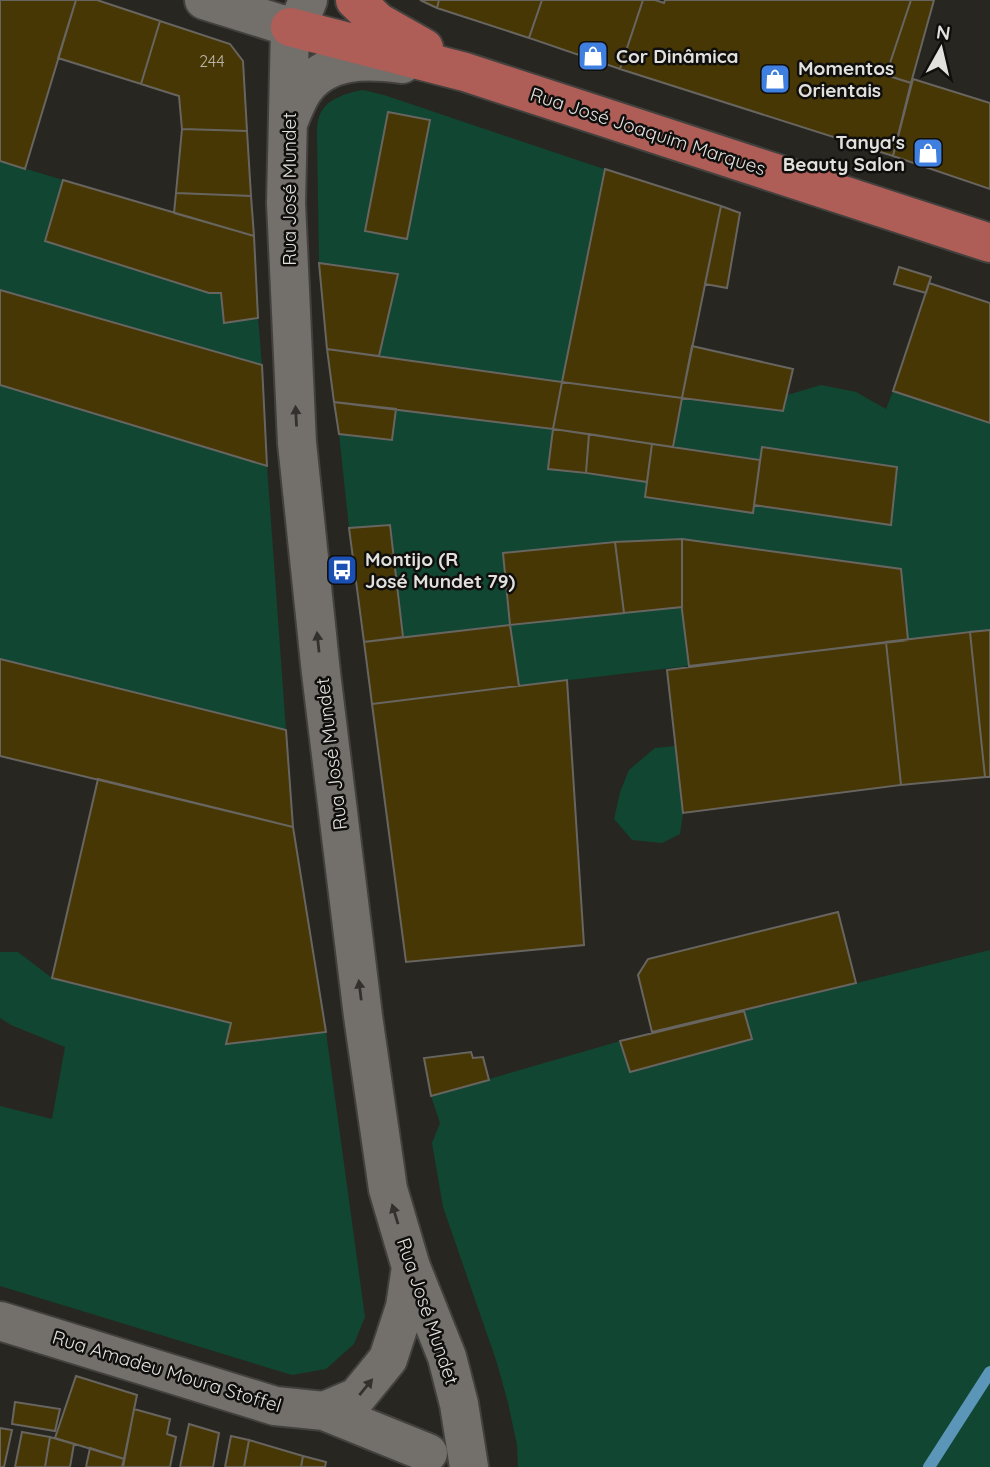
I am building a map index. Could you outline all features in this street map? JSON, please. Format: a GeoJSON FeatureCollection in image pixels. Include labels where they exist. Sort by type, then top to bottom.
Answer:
{"type":"FeatureCollection","features":[{"type":"Feature","properties":{"kind":"main road","name":"Rua José Joaquim Marques"},"geometry":{"type":"LineString","coordinates":[[355,0],[379,22],[465,72]]}},
{"type":"Feature","properties":{"kind":"main road","name":"Rua José Joaquim Marques"},"geometry":{"type":"LineString","coordinates":[[291,9],[465,72],[990,243]]}},
{"type":"Feature","properties":{"kind":"street","name":"Rua José Joaquim Marques"},"geometry":{"type":"LineString","coordinates":[[204,0],[291,9]]}},
{"type":"Feature","properties":{"kind":"street","name":"Rua José Mundet"},"geometry":{"type":"LineString","coordinates":[[291,9],[286,203],[296,432],[363,1016],[387,1189],[411,1268],[447,1357],[459,1404],[469,1467]]}},
{"type":"Feature","properties":{"kind":"street"},"geometry":{"type":"LineString","coordinates":[[288,123],[304,89],[324,70],[334,66],[386,62],[465,72]]}},
{"type":"Feature","properties":{"kind":"street","name":"Rua Amadeu Moura Stoffel"},"geometry":{"type":"LineString","coordinates":[[0,1321],[275,1406],[324,1411],[357,1397],[388,1360],[405,1307],[411,1268]]}},
{"type":"Feature","properties":{"kind":"street"},"geometry":{"type":"LineString","coordinates":[[324,1411],[428,1453]]}},
{"type":"Feature","properties":{"kind":"green space"},"geometry":{"type":"Polygon","coordinates":[[[363,90],[604,169],[562,382],[379,356],[398,274],[319,263],[318,119],[331,101],[363,90]]]}},
{"type":"Feature","properties":{"kind":"green space"},"geometry":{"type":"Polygon","coordinates":[[[0,161],[63,180],[45,241],[209,293],[221,293],[225,323],[258,318],[262,365],[0,290],[0,161]]]}},
{"type":"Feature","properties":{"kind":"green space"},"geometry":{"type":"Polygon","coordinates":[[[0,385],[267,466],[286,730],[0,659],[0,385]]]}},
{"type":"Feature","properties":{"kind":"green space"},"geometry":{"type":"Polygon","coordinates":[[[821,385],[856,392],[886,409],[893,391],[990,423],[990,630],[908,640],[900,569],[682,539],[615,542],[503,553],[510,625],[403,637],[390,525],[349,528],[339,434],[391,440],[396,409],[553,429],[549,469],[647,482],[646,497],[753,513],[754,505],[890,524],[897,467],[763,447],[760,460],[673,447],[682,398],[783,411],[787,395],[821,385]]]}},
{"type":"Feature","properties":{"kind":"green space"},"geometry":{"type":"Polygon","coordinates":[[[682,607],[689,666],[519,686],[510,625],[682,607]]]}},
{"type":"Feature","properties":{"kind":"green space"},"geometry":{"type":"Polygon","coordinates":[[[675,746],[683,813],[680,834],[662,843],[632,840],[614,819],[620,792],[629,770],[655,748],[675,746]]]}},
{"type":"Feature","properties":{"kind":"green space"},"geometry":{"type":"Polygon","coordinates":[[[990,950],[990,1467],[518,1467],[517,1445],[497,1363],[443,1207],[432,1143],[440,1123],[431,1096],[620,1041],[751,1038],[744,1011],[990,950]]]}},
{"type":"Feature","properties":{"kind":"green space"},"geometry":{"type":"Polygon","coordinates":[[[0,952],[18,952],[52,978],[231,1023],[226,1044],[326,1032],[365,1317],[354,1344],[326,1369],[292,1375],[0,1286],[0,1106],[52,1119],[65,1047],[0,1018],[0,952]]]}},
{"type":"Feature","properties":{"kind":"building"},"geometry":{"type":"Polygon","coordinates":[[[0,0],[76,0],[25,169],[0,161],[0,0]]]}},
{"type":"Feature","properties":{"kind":"building"},"geometry":{"type":"Polygon","coordinates":[[[76,0],[97,0],[160,21],[141,84],[58,58],[76,0]]]}},
{"type":"Feature","properties":{"kind":"building"},"geometry":{"type":"Polygon","coordinates":[[[420,0],[439,0],[437,8],[420,0]]]}},
{"type":"Feature","properties":{"kind":"building"},"geometry":{"type":"Polygon","coordinates":[[[439,0],[542,0],[529,38],[437,8],[439,0]]]}},
{"type":"Feature","properties":{"kind":"building"},"geometry":{"type":"Polygon","coordinates":[[[542,0],[643,0],[620,69],[529,38],[542,0]]]}},
{"type":"Feature","properties":{"kind":"building","name":"Momentos Orientais"},"geometry":{"type":"Polygon","coordinates":[[[643,0],[664,3],[665,0],[911,0],[886,75],[911,83],[893,156],[620,69],[643,0]]]}},
{"type":"Feature","properties":{"kind":"building"},"geometry":{"type":"Polygon","coordinates":[[[911,0],[934,0],[911,83],[886,75],[911,0]]]}},
{"type":"Feature","properties":{"kind":"building"},"geometry":{"type":"Polygon","coordinates":[[[160,21],[230,44],[243,61],[247,131],[182,129],[179,96],[141,84],[160,21]]]}},
{"type":"Feature","properties":{"kind":"building"},"geometry":{"type":"Polygon","coordinates":[[[913,79],[990,103],[990,189],[893,156],[913,79]]]}},
{"type":"Feature","properties":{"kind":"building"},"geometry":{"type":"Polygon","coordinates":[[[388,112],[430,120],[407,239],[365,231],[388,112]]]}},
{"type":"Feature","properties":{"kind":"building"},"geometry":{"type":"Polygon","coordinates":[[[182,129],[247,131],[251,196],[176,193],[182,129]]]}},
{"type":"Feature","properties":{"kind":"building"},"geometry":{"type":"Polygon","coordinates":[[[605,169],[721,206],[682,398],[562,382],[605,169]]]}},
{"type":"Feature","properties":{"kind":"building"},"geometry":{"type":"Polygon","coordinates":[[[63,180],[254,236],[258,318],[224,323],[221,293],[209,293],[45,241],[63,180]]]}},
{"type":"Feature","properties":{"kind":"building"},"geometry":{"type":"Polygon","coordinates":[[[176,193],[251,196],[254,236],[174,213],[176,193]]]}},
{"type":"Feature","properties":{"kind":"building"},"geometry":{"type":"Polygon","coordinates":[[[721,206],[740,213],[727,288],[705,284],[721,206]]]}},
{"type":"Feature","properties":{"kind":"building"},"geometry":{"type":"Polygon","coordinates":[[[319,263],[398,274],[379,356],[327,349],[319,263]]]}},
{"type":"Feature","properties":{"kind":"building"},"geometry":{"type":"Polygon","coordinates":[[[899,267],[931,277],[926,293],[894,284],[899,267]]]}},
{"type":"Feature","properties":{"kind":"building"},"geometry":{"type":"Polygon","coordinates":[[[929,283],[990,303],[990,423],[893,391],[929,283]]]}},
{"type":"Feature","properties":{"kind":"building"},"geometry":{"type":"Polygon","coordinates":[[[0,290],[262,365],[267,466],[0,385],[0,290]]]}},
{"type":"Feature","properties":{"kind":"building"},"geometry":{"type":"Polygon","coordinates":[[[692,346],[793,369],[783,411],[682,398],[692,346]]]}},
{"type":"Feature","properties":{"kind":"building"},"geometry":{"type":"Polygon","coordinates":[[[327,349],[562,382],[553,429],[334,402],[327,349]]]}},
{"type":"Feature","properties":{"kind":"building"},"geometry":{"type":"Polygon","coordinates":[[[562,382],[682,398],[673,447],[553,429],[562,382]]]}},
{"type":"Feature","properties":{"kind":"building"},"geometry":{"type":"Polygon","coordinates":[[[334,402],[396,409],[392,440],[339,434],[334,402]]]}},
{"type":"Feature","properties":{"kind":"building"},"geometry":{"type":"Polygon","coordinates":[[[553,429],[589,434],[586,473],[548,469],[553,429]]]}},
{"type":"Feature","properties":{"kind":"building"},"geometry":{"type":"Polygon","coordinates":[[[589,434],[652,444],[647,482],[586,473],[589,434]]]}},
{"type":"Feature","properties":{"kind":"building"},"geometry":{"type":"Polygon","coordinates":[[[652,444],[760,460],[753,513],[645,497],[652,444]]]}},
{"type":"Feature","properties":{"kind":"building"},"geometry":{"type":"Polygon","coordinates":[[[762,447],[897,467],[891,525],[754,505],[762,447]]]}},
{"type":"Feature","properties":{"kind":"building"},"geometry":{"type":"Polygon","coordinates":[[[390,525],[403,637],[364,642],[349,528],[390,525]]]}},
{"type":"Feature","properties":{"kind":"building"},"geometry":{"type":"Polygon","coordinates":[[[682,539],[901,569],[908,640],[689,666],[682,610],[682,539]]]}},
{"type":"Feature","properties":{"kind":"building"},"geometry":{"type":"Polygon","coordinates":[[[682,539],[682,607],[624,613],[615,542],[682,539]]]}},
{"type":"Feature","properties":{"kind":"building"},"geometry":{"type":"Polygon","coordinates":[[[615,542],[624,613],[510,625],[503,553],[615,542]]]}},
{"type":"Feature","properties":{"kind":"building"},"geometry":{"type":"Polygon","coordinates":[[[510,625],[519,686],[372,704],[364,642],[510,625]]]}},
{"type":"Feature","properties":{"kind":"building"},"geometry":{"type":"Polygon","coordinates":[[[990,630],[990,777],[985,777],[970,632],[990,630]]]}},
{"type":"Feature","properties":{"kind":"building"},"geometry":{"type":"Polygon","coordinates":[[[970,632],[985,777],[901,785],[886,642],[970,632]]]}},
{"type":"Feature","properties":{"kind":"building"},"geometry":{"type":"Polygon","coordinates":[[[886,642],[901,785],[683,813],[667,670],[886,642]]]}},
{"type":"Feature","properties":{"kind":"building"},"geometry":{"type":"Polygon","coordinates":[[[0,659],[286,730],[293,827],[0,756],[0,659]]]}},
{"type":"Feature","properties":{"kind":"building"},"geometry":{"type":"Polygon","coordinates":[[[567,680],[584,945],[406,962],[372,704],[567,680]]]}},
{"type":"Feature","properties":{"kind":"building"},"geometry":{"type":"Polygon","coordinates":[[[98,779],[293,827],[326,1032],[226,1044],[231,1023],[52,978],[98,779]]]}},
{"type":"Feature","properties":{"kind":"building"},"geometry":{"type":"Polygon","coordinates":[[[838,912],[856,983],[652,1032],[638,975],[648,959],[838,912]]]}},
{"type":"Feature","properties":{"kind":"building"},"geometry":{"type":"Polygon","coordinates":[[[744,1011],[752,1039],[630,1072],[620,1041],[744,1011]]]}},
{"type":"Feature","properties":{"kind":"building"},"geometry":{"type":"Polygon","coordinates":[[[471,1052],[473,1058],[483,1057],[489,1080],[431,1096],[424,1058],[471,1052]]]}},
{"type":"Feature","properties":{"kind":"building"},"geometry":{"type":"Polygon","coordinates":[[[76,1376],[137,1395],[124,1459],[55,1438],[76,1376]]]}},
{"type":"Feature","properties":{"kind":"building"},"geometry":{"type":"Polygon","coordinates":[[[15,1402],[60,1409],[55,1431],[12,1424],[15,1402]]]}},
{"type":"Feature","properties":{"kind":"building"},"geometry":{"type":"Polygon","coordinates":[[[134,1409],[170,1419],[167,1434],[176,1437],[170,1467],[123,1467],[134,1409]]]}},
{"type":"Feature","properties":{"kind":"building"},"geometry":{"type":"Polygon","coordinates":[[[189,1424],[219,1433],[213,1467],[180,1467],[189,1424]]]}},
{"type":"Feature","properties":{"kind":"building"},"geometry":{"type":"Polygon","coordinates":[[[0,1428],[12,1430],[4,1467],[0,1467],[0,1428]]]}},
{"type":"Feature","properties":{"kind":"building"},"geometry":{"type":"Polygon","coordinates":[[[22,1432],[50,1437],[45,1467],[15,1467],[22,1432]]]}},
{"type":"Feature","properties":{"kind":"building"},"geometry":{"type":"Polygon","coordinates":[[[231,1436],[249,1440],[244,1467],[225,1467],[231,1436]]]}},
{"type":"Feature","properties":{"kind":"building"},"geometry":{"type":"Polygon","coordinates":[[[50,1437],[74,1444],[70,1467],[45,1467],[50,1437]]]}},
{"type":"Feature","properties":{"kind":"building"},"geometry":{"type":"Polygon","coordinates":[[[249,1440],[303,1456],[301,1467],[244,1467],[249,1440]]]}},
{"type":"Feature","properties":{"kind":"building"},"geometry":{"type":"Polygon","coordinates":[[[90,1448],[124,1459],[122,1467],[86,1467],[90,1448]]]}},
{"type":"Feature","properties":{"kind":"building"},"geometry":{"type":"Polygon","coordinates":[[[303,1456],[326,1462],[325,1467],[301,1467],[303,1456]]]}},
{"type":"Feature","properties":{"kind":"waterway"},"geometry":{"type":"LineString","coordinates":[[929,1467],[990,1372]]}},
{"type":"Feature","properties":{"kind":"place","name":"Cor Dinâmica"},"geometry":{"type":"Point","coordinates":[593,56]}},
{"type":"Feature","properties":{"kind":"place","name":"Momentos Orientais"},"geometry":{"type":"Point","coordinates":[775,79]}},
{"type":"Feature","properties":{"kind":"place","name":"Tanya's Beauty Salon"},"geometry":{"type":"Point","coordinates":[928,153]}},
{"type":"Feature","properties":{"kind":"place","name":"Montijo (R José Mundet 79)"},"geometry":{"type":"Point","coordinates":[342,570]}}]}
